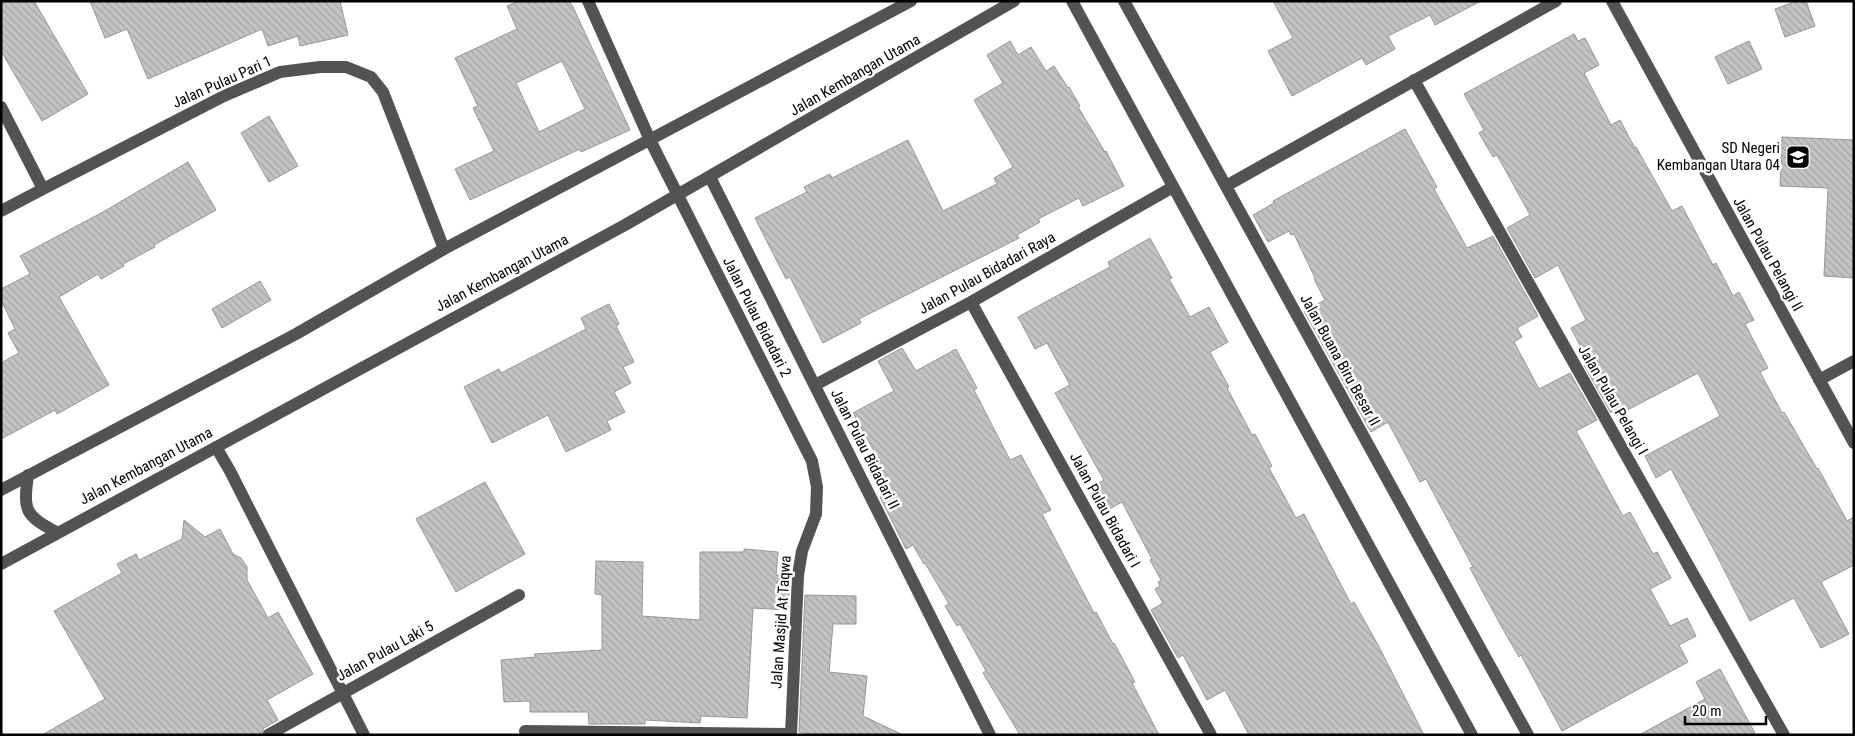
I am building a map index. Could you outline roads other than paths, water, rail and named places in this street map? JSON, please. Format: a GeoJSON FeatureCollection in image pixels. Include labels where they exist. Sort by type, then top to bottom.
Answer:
{"type":"FeatureCollection","features":[{"type":"Feature","properties":{"kind":"street","name":"Jalan Pulau Bidadari 2"},"geometry":{"type":"LineString","coordinates":[[588,1],[650,140],[812,461],[817,486],[816,514]]}},
{"type":"Feature","properties":{"kind":"street"},"geometry":{"type":"LineString","coordinates":[[1,490],[296,334],[444,249],[911,1]]}},
{"type":"Feature","properties":{"kind":"street","name":"Jalan Kembangan Utama"},"geometry":{"type":"LineString","coordinates":[[1,564],[710,177],[1014,1]]}},
{"type":"Feature","properties":{"kind":"street"},"geometry":{"type":"LineString","coordinates":[[1072,1],[1472,735]]}},
{"type":"Feature","properties":{"kind":"street","name":"Jalan Buana Biru Besar II"},"geometry":{"type":"LineString","coordinates":[[1124,1],[1528,735]]}},
{"type":"Feature","properties":{"kind":"street"},"geometry":{"type":"LineString","coordinates":[[1226,186],[1556,1]]}},
{"type":"Feature","properties":{"kind":"street","name":"Jalan Pulau Pelangi II"},"geometry":{"type":"LineString","coordinates":[[1612,1],[1854,443]]}},
{"type":"Feature","properties":{"kind":"street","name":"Jalan Pulau Pari 1"},"geometry":{"type":"LineString","coordinates":[[1,211],[224,96],[280,72],[320,67],[346,68],[371,77],[383,92],[444,249]]}},
{"type":"Feature","properties":{"kind":"street","name":"Jalan Pulau Pelangi I"},"geometry":{"type":"LineString","coordinates":[[1414,80],[1784,735]]}},
{"type":"Feature","properties":{"kind":"street"},"geometry":{"type":"LineString","coordinates":[[1,107],[43,189]]}},
{"type":"Feature","properties":{"kind":"street","name":"Jalan Pulau Bidadari II"},"geometry":{"type":"LineString","coordinates":[[710,177],[990,735]]}},
{"type":"Feature","properties":{"kind":"street","name":"Jalan Pulau Bidadari Raya"},"geometry":{"type":"LineString","coordinates":[[815,385],[971,302],[1173,187]]}},
{"type":"Feature","properties":{"kind":"street","name":"Jalan Pulau Bidadari I"},"geometry":{"type":"LineString","coordinates":[[971,302],[1211,735]]}},
{"type":"Feature","properties":{"kind":"street"},"geometry":{"type":"LineString","coordinates":[[1819,380],[1854,361]]}},
{"type":"Feature","properties":{"kind":"street"},"geometry":{"type":"LineString","coordinates":[[216,447],[235,480],[344,692],[364,735]]}},
{"type":"Feature","properties":{"kind":"street"},"geometry":{"type":"LineString","coordinates":[[28,475],[25,499],[29,512],[36,521],[58,533]]}},
{"type":"Feature","properties":{"kind":"street","name":"Jalan Masjid At Taqwa"},"geometry":{"type":"LineString","coordinates":[[791,734],[798,575],[802,551],[816,514]]}},
{"type":"Feature","properties":{"kind":"street","name":"Jalan Pulau Laki 5"},"geometry":{"type":"LineString","coordinates":[[268,735],[519,595]]}},
{"type":"Feature","properties":{"kind":"street"},"geometry":{"type":"LineString","coordinates":[[525,732],[791,734]]}},
{"type":"Feature","properties":{"kind":"place","name":"SD Negeri Kembangan Utara 04"},"geometry":{"type":"Point","coordinates":[1798,157]}}]}
